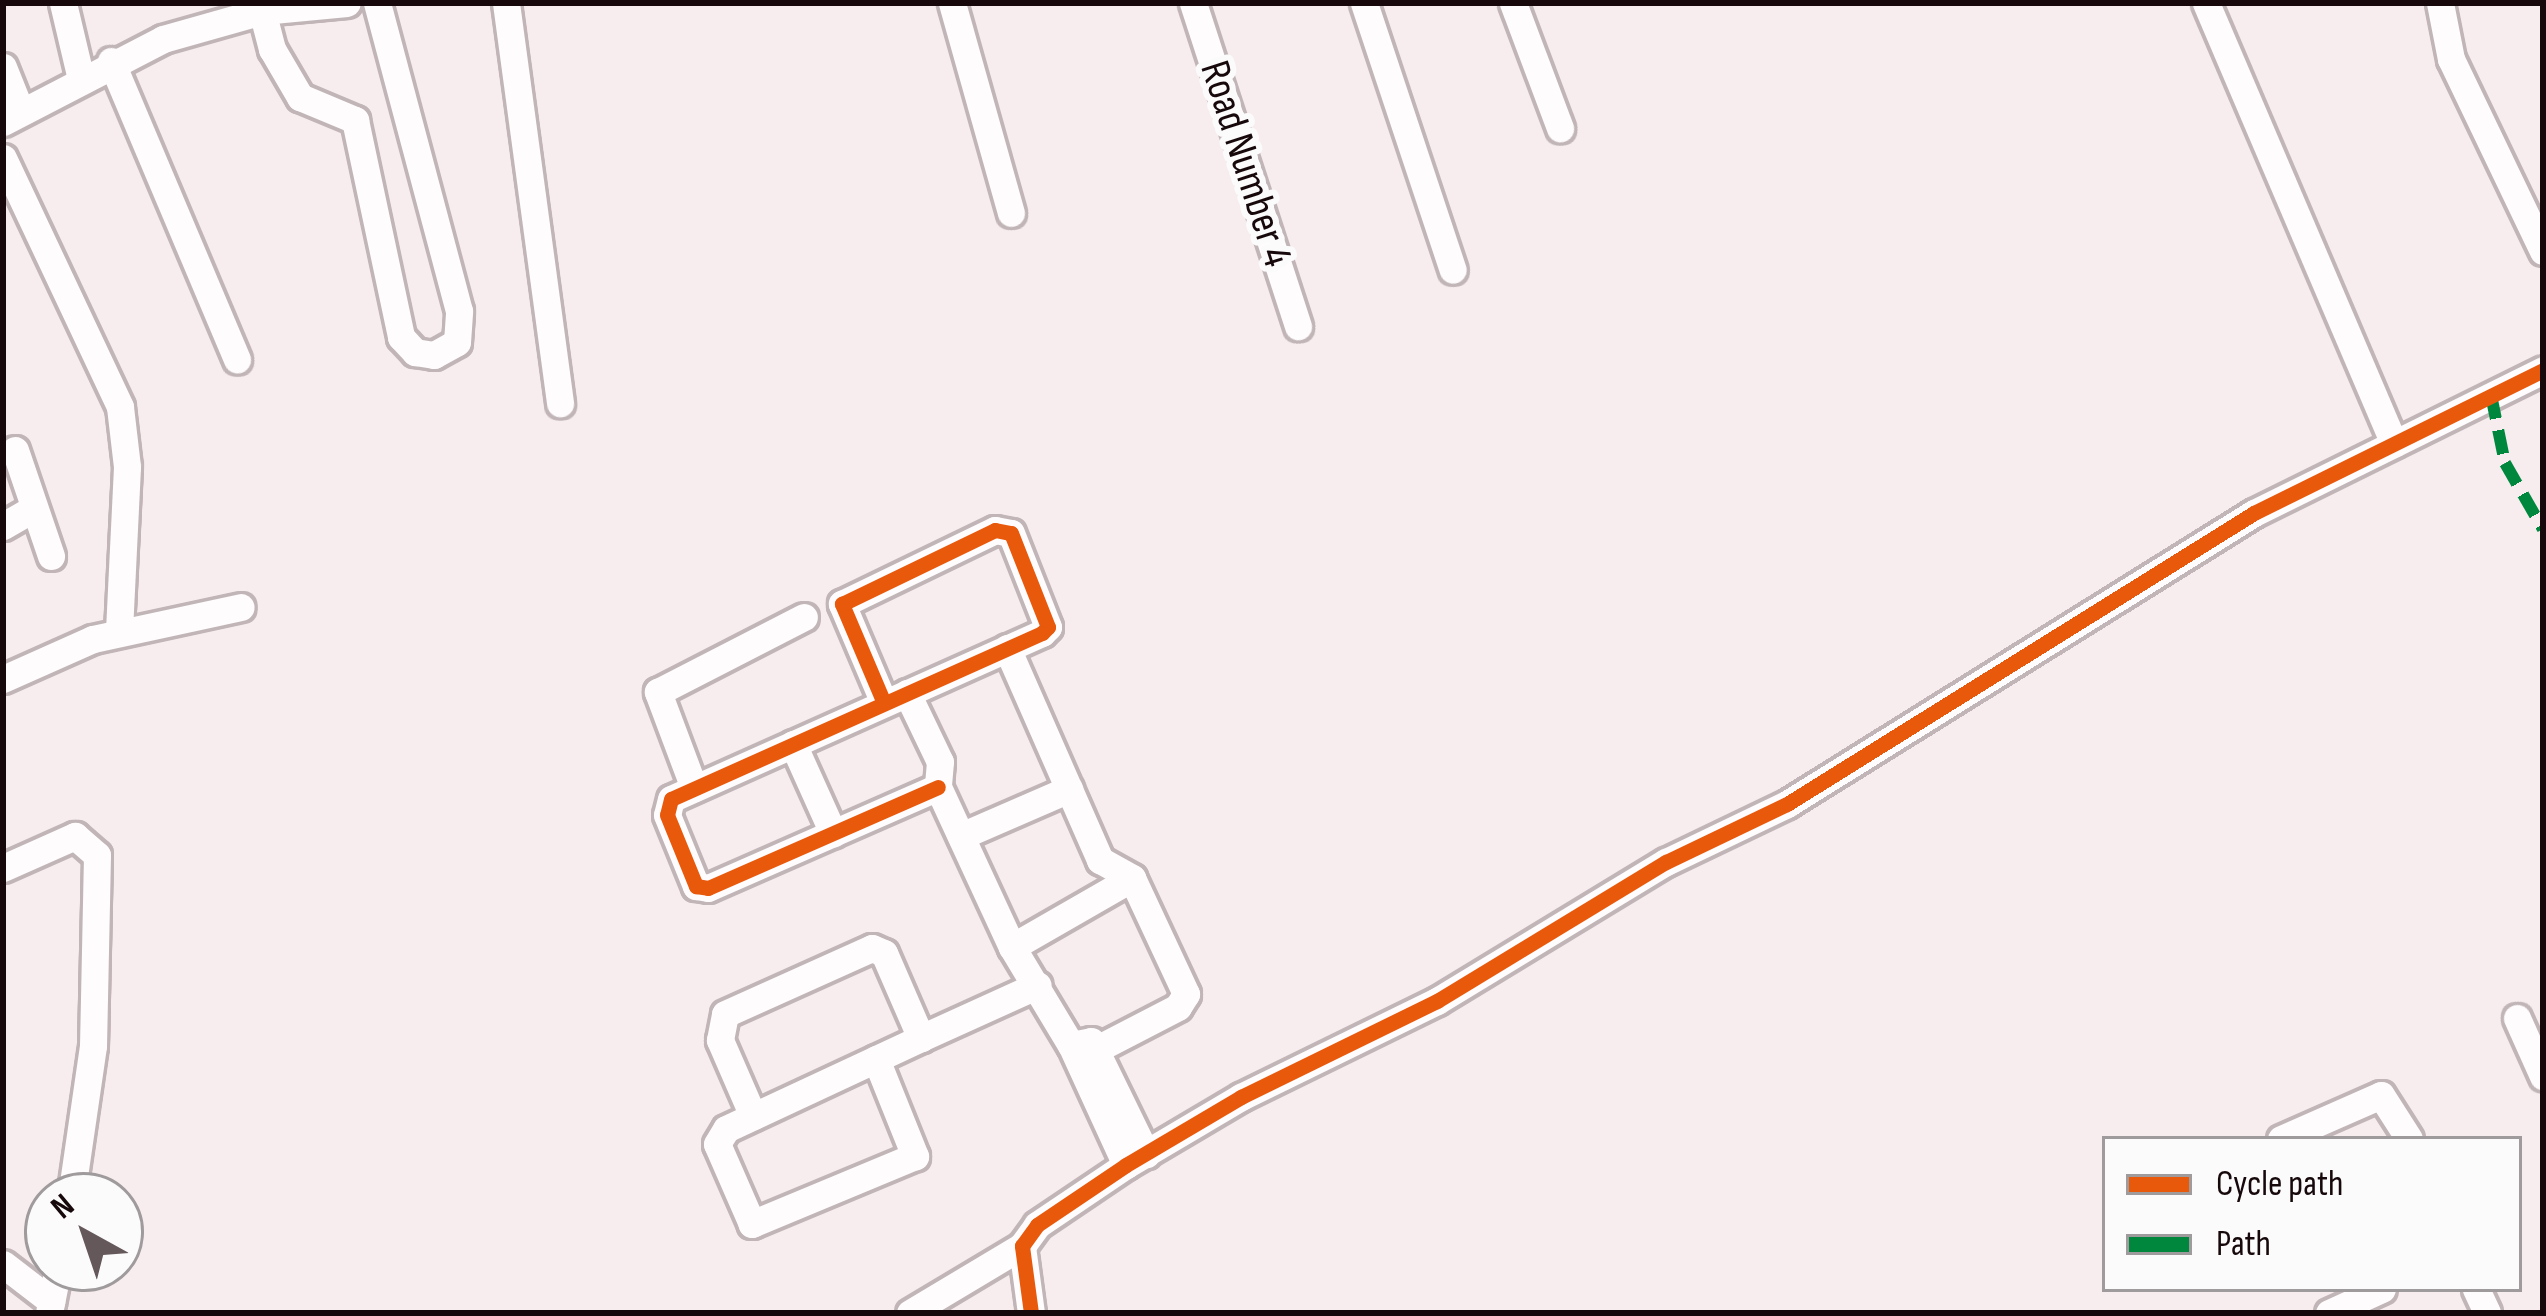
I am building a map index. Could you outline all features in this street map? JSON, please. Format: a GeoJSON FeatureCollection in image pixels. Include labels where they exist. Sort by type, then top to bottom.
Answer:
{"type":"FeatureCollection","features":[{"type":"Feature","properties":{"kind":"street"},"geometry":{"type":"LineString","coordinates":[[63,3],[81,79]]}},
{"type":"Feature","properties":{"kind":"street"},"geometry":{"type":"LineString","coordinates":[[3,67],[12,117],[111,61],[261,7],[347,3]]}},
{"type":"Feature","properties":{"kind":"street"},"geometry":{"type":"LineString","coordinates":[[261,7],[300,98],[355,120],[401,337],[415,352],[434,355],[457,342],[459,310],[377,3]]}},
{"type":"Feature","properties":{"kind":"street"},"geometry":{"type":"LineString","coordinates":[[506,3],[560,403]]}},
{"type":"Feature","properties":{"kind":"street"},"geometry":{"type":"LineString","coordinates":[[952,3],[1011,213]]}},
{"type":"Feature","properties":{"kind":"street","name":"Road Number 4"},"geometry":{"type":"LineString","coordinates":[[1192,3],[1298,326]]}},
{"type":"Feature","properties":{"kind":"street"},"geometry":{"type":"LineString","coordinates":[[1364,3],[1453,270]]}},
{"type":"Feature","properties":{"kind":"street"},"geometry":{"type":"LineString","coordinates":[[1513,3],[1560,128]]}},
{"type":"Feature","properties":{"kind":"street"},"geometry":{"type":"LineString","coordinates":[[2206,3],[2394,443]]}},
{"type":"Feature","properties":{"kind":"street"},"geometry":{"type":"LineString","coordinates":[[2440,3],[2451,58],[2543,251]]}},
{"type":"Feature","properties":{"kind":"street"},"geometry":{"type":"LineString","coordinates":[[111,61],[237,360]]}},
{"type":"Feature","properties":{"kind":"street"},"geometry":{"type":"LineString","coordinates":[[3,158],[120,407],[127,466],[119,633]]}},
{"type":"Feature","properties":{"kind":"street"},"geometry":{"type":"LineString","coordinates":[[910,1313],[1022,1246],[1037,1226],[1136,1160],[1437,1001],[1666,862],[1787,804],[2254,513],[2543,370]]}},
{"type":"Feature","properties":{"kind":"street"},"geometry":{"type":"LineString","coordinates":[[15,450],[50,556]]}},
{"type":"Feature","properties":{"kind":"street"},"geometry":{"type":"LineString","coordinates":[[3,526],[34,509]]}},
{"type":"Feature","properties":{"kind":"street"},"geometry":{"type":"LineString","coordinates":[[938,787],[701,888],[666,806],[694,788],[896,698],[1007,648],[1042,633],[1048,619],[1002,529],[842,604],[896,698],[940,762],[938,787],[1012,946],[1083,1047],[1136,1160]]}},
{"type":"Feature","properties":{"kind":"street"},"geometry":{"type":"LineString","coordinates":[[3,679],[119,633],[241,607]]}},
{"type":"Feature","properties":{"kind":"street"},"geometry":{"type":"LineString","coordinates":[[694,788],[658,692],[804,617]]}},
{"type":"Feature","properties":{"kind":"street"},"geometry":{"type":"LineString","coordinates":[[1007,648],[1100,860],[1132,878],[1186,994],[1178,1007],[1083,1047]]}},
{"type":"Feature","properties":{"kind":"street"},"geometry":{"type":"LineString","coordinates":[[793,744],[833,833]]}},
{"type":"Feature","properties":{"kind":"street"},"geometry":{"type":"LineString","coordinates":[[961,836],[1070,789]]}},
{"type":"Feature","properties":{"kind":"street"},"geometry":{"type":"LineString","coordinates":[[3,868],[75,836],[97,855],[93,1046],[75,1172]]}},
{"type":"Feature","properties":{"kind":"street"},"geometry":{"type":"LineString","coordinates":[[1012,946],[1132,878]]}},
{"type":"Feature","properties":{"kind":"street"},"geometry":{"type":"LineString","coordinates":[[753,1116],[718,1031],[725,1014],[745,1004],[872,948],[884,953],[921,1038]]}},
{"type":"Feature","properties":{"kind":"street"},"geometry":{"type":"LineString","coordinates":[[876,1059],[915,1156],[759,1227],[748,1219],[717,1144],[726,1129],[753,1116],[921,1038],[1037,985]]}},
{"type":"Feature","properties":{"kind":"street"},"geometry":{"type":"LineString","coordinates":[[2517,1018],[2543,1076]]}},
{"type":"Feature","properties":{"kind":"street"},"geometry":{"type":"LineString","coordinates":[[2288,1136],[2381,1095],[2407,1136]]}},
{"type":"Feature","properties":{"kind":"street"},"geometry":{"type":"LineString","coordinates":[[1022,1246],[1031,1313]]}},
{"type":"Feature","properties":{"kind":"street"},"geometry":{"type":"LineString","coordinates":[[3,1264],[50,1307]]}},
{"type":"Feature","properties":{"kind":"street"},"geometry":{"type":"LineString","coordinates":[[2329,1313],[2375,1292]]}},
{"type":"Feature","properties":{"kind":"marked path"},"geometry":{"type":"LineString","coordinates":[[2491,395],[2505,463],[2543,529]]}},
{"type":"Feature","properties":{"kind":"cycle path"},"geometry":{"type":"LineString","coordinates":[[1031,1313],[1022,1246],[1037,1225],[1126,1165],[1241,1097],[1437,1001],[1666,862],[1787,804],[2254,513],[2543,370]]}},
{"type":"Feature","properties":{"kind":"cycle path"},"geometry":{"type":"LineString","coordinates":[[884,703],[842,604],[995,530],[1011,533],[1048,627],[1042,633],[671,799],[667,815],[696,886],[708,888],[938,787]]}}]}
